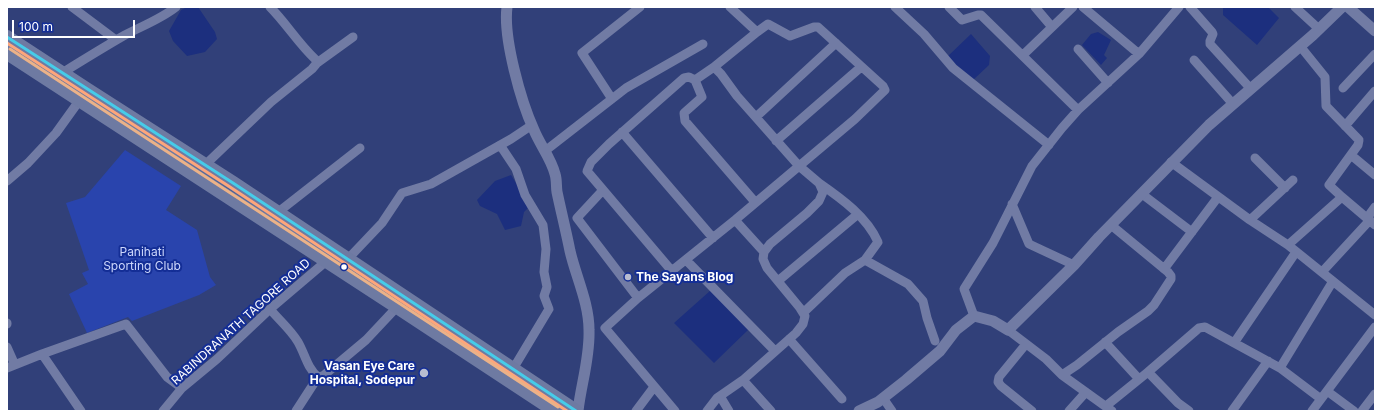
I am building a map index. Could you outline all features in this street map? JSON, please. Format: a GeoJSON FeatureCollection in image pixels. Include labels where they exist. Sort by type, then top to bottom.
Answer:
{"type":"FeatureCollection","features":[{"type":"Feature","properties":{"kind":"main road"},"geometry":{"type":"LineString","coordinates":[[7,37],[277,212],[398,307],[555,411]]}},
{"type":"Feature","properties":{"kind":"main road"},"geometry":{"type":"LineString","coordinates":[[7,53],[79,101],[575,408]]}},
{"type":"Feature","properties":{"kind":"street"},"geometry":{"type":"LineString","coordinates":[[72,7],[116,40]]}},
{"type":"Feature","properties":{"kind":"street"},"geometry":{"type":"LineString","coordinates":[[62,73],[116,40],[151,21],[162,17],[176,7]]}},
{"type":"Feature","properties":{"kind":"street"},"geometry":{"type":"LineString","coordinates":[[270,7],[285,22],[295,37],[317,63]]}},
{"type":"Feature","properties":{"kind":"street"},"geometry":{"type":"LineString","coordinates":[[507,7],[507,29],[511,55],[523,101],[532,125],[546,151],[555,173],[557,191],[590,329],[589,350],[575,408]]}},
{"type":"Feature","properties":{"kind":"street"},"geometry":{"type":"LineString","coordinates":[[612,99],[582,53],[640,7]]}},
{"type":"Feature","properties":{"kind":"street"},"geometry":{"type":"LineString","coordinates":[[730,7],[757,32]]}},
{"type":"Feature","properties":{"kind":"street"},"geometry":{"type":"LineString","coordinates":[[895,7],[924,34],[953,68],[1049,145]]}},
{"type":"Feature","properties":{"kind":"street"},"geometry":{"type":"LineString","coordinates":[[949,7],[962,20],[981,15],[1078,110]]}},
{"type":"Feature","properties":{"kind":"street"},"geometry":{"type":"LineString","coordinates":[[1035,7],[1052,27]]}},
{"type":"Feature","properties":{"kind":"street"},"geometry":{"type":"LineString","coordinates":[[1023,55],[1073,7]]}},
{"type":"Feature","properties":{"kind":"street"},"geometry":{"type":"LineString","coordinates":[[1083,7],[1139,54]]}},
{"type":"Feature","properties":{"kind":"street"},"geometry":{"type":"LineString","coordinates":[[974,316],[964,289],[993,243],[1032,166],[1078,110],[1139,54],[1179,7]]}},
{"type":"Feature","properties":{"kind":"street"},"geometry":{"type":"LineString","coordinates":[[1190,7],[1212,32],[1213,34],[1210,44],[1250,88]]}},
{"type":"Feature","properties":{"kind":"street"},"geometry":{"type":"LineString","coordinates":[[1295,7],[1319,29]]}},
{"type":"Feature","properties":{"kind":"street"},"geometry":{"type":"LineString","coordinates":[[1008,330],[1074,265],[1171,162],[1250,88],[1300,46],[1342,7]]}},
{"type":"Feature","properties":{"kind":"street"},"geometry":{"type":"LineString","coordinates":[[1348,7],[1375,31]]}},
{"type":"Feature","properties":{"kind":"street"},"geometry":{"type":"LineString","coordinates":[[674,411],[605,328],[671,270],[686,260],[735,220],[884,92],[883,86],[817,27],[790,36],[768,24],[695,80]]}},
{"type":"Feature","properties":{"kind":"street"},"geometry":{"type":"LineString","coordinates":[[205,165],[271,102],[312,69],[317,63],[353,37]]}},
{"type":"Feature","properties":{"kind":"street"},"geometry":{"type":"LineString","coordinates":[[756,117],[836,43]]}},
{"type":"Feature","properties":{"kind":"street"},"geometry":{"type":"LineString","coordinates":[[546,151],[626,88],[703,44]]}},
{"type":"Feature","properties":{"kind":"street"},"geometry":{"type":"LineString","coordinates":[[1300,46],[1325,77],[1326,106],[1359,140],[1359,144],[1329,184],[1371,221]]}},
{"type":"Feature","properties":{"kind":"street"},"geometry":{"type":"LineString","coordinates":[[1078,49],[1108,83]]}},
{"type":"Feature","properties":{"kind":"street"},"geometry":{"type":"LineString","coordinates":[[1343,88],[1375,54]]}},
{"type":"Feature","properties":{"kind":"street"},"geometry":{"type":"LineString","coordinates":[[1194,60],[1233,104]]}},
{"type":"Feature","properties":{"kind":"street"},"geometry":{"type":"LineString","coordinates":[[714,66],[737,96],[799,166],[819,183],[844,200],[873,231],[878,242],[865,260],[845,273],[803,313]]}},
{"type":"Feature","properties":{"kind":"street"},"geometry":{"type":"LineString","coordinates":[[776,141],[861,67]]}},
{"type":"Feature","properties":{"kind":"street"},"geometry":{"type":"LineString","coordinates":[[671,270],[587,171],[591,162],[622,132],[684,78],[689,77],[695,80],[702,97],[684,113],[685,121],[756,202]]}},
{"type":"Feature","properties":{"kind":"street"},"geometry":{"type":"LineString","coordinates":[[1345,126],[1375,91]]}},
{"type":"Feature","properties":{"kind":"street"},"geometry":{"type":"LineString","coordinates":[[7,181],[28,163],[56,133],[79,101]]}},
{"type":"Feature","properties":{"kind":"street","name":"RABINDRANATH TAGORE ROAD"},"geometry":{"type":"LineString","coordinates":[[163,411],[182,388],[217,359],[270,309],[337,260],[382,223],[402,193],[431,184],[532,125]]}},
{"type":"Feature","properties":{"kind":"street"},"geometry":{"type":"LineString","coordinates":[[622,132],[712,238]]}},
{"type":"Feature","properties":{"kind":"street"},"geometry":{"type":"LineString","coordinates":[[500,145],[516,169],[525,195],[543,225],[546,249],[544,272],[547,287],[544,296],[549,309],[513,369]]}},
{"type":"Feature","properties":{"kind":"street"},"geometry":{"type":"LineString","coordinates":[[277,212],[360,148]]}},
{"type":"Feature","properties":{"kind":"street"},"geometry":{"type":"LineString","coordinates":[[1351,155],[1375,175]]}},
{"type":"Feature","properties":{"kind":"street"},"geometry":{"type":"LineString","coordinates":[[1254,158],[1285,188]]}},
{"type":"Feature","properties":{"kind":"street"},"geometry":{"type":"LineString","coordinates":[[1171,162],[1250,220],[1288,245],[1375,315]]}},
{"type":"Feature","properties":{"kind":"street"},"geometry":{"type":"LineString","coordinates":[[1250,220],[1293,180]]}},
{"type":"Feature","properties":{"kind":"street"},"geometry":{"type":"LineString","coordinates":[[707,411],[720,396],[743,380],[789,339],[803,324],[805,316],[767,268],[763,259],[764,252],[770,244],[819,201],[823,192],[819,183]]}},
{"type":"Feature","properties":{"kind":"street"},"geometry":{"type":"LineString","coordinates":[[603,190],[577,218],[638,298]]}},
{"type":"Feature","properties":{"kind":"street"},"geometry":{"type":"LineString","coordinates":[[1142,194],[1192,232]]}},
{"type":"Feature","properties":{"kind":"street"},"geometry":{"type":"LineString","coordinates":[[1164,269],[1218,197]]}},
{"type":"Feature","properties":{"kind":"street"},"geometry":{"type":"LineString","coordinates":[[1288,245],[1342,197]]}},
{"type":"Feature","properties":{"kind":"street"},"geometry":{"type":"LineString","coordinates":[[1012,204],[1029,244],[1074,265]]}},
{"type":"Feature","properties":{"kind":"street"},"geometry":{"type":"LineString","coordinates":[[1322,272],[1371,221],[1375,207]]}},
{"type":"Feature","properties":{"kind":"street"},"geometry":{"type":"LineString","coordinates":[[778,281],[858,214]]}},
{"type":"Feature","properties":{"kind":"street"},"geometry":{"type":"LineString","coordinates":[[735,220],[764,252]]}},
{"type":"Feature","properties":{"kind":"street"},"geometry":{"type":"LineString","coordinates":[[1062,375],[1105,342],[1148,312],[1171,279],[1170,274],[1111,225]]}},
{"type":"Feature","properties":{"kind":"street"},"geometry":{"type":"LineString","coordinates":[[1234,343],[1296,252]]}},
{"type":"Feature","properties":{"kind":"street"},"geometry":{"type":"LineString","coordinates":[[686,260],[776,351]]}},
{"type":"Feature","properties":{"kind":"street"},"geometry":{"type":"LineString","coordinates":[[865,260],[908,284],[923,301],[935,341]]}},
{"type":"Feature","properties":{"kind":"street"},"geometry":{"type":"LineString","coordinates":[[1280,368],[1333,281]]}},
{"type":"Feature","properties":{"kind":"street"},"geometry":{"type":"LineString","coordinates":[[296,411],[318,378],[323,376],[356,350],[398,307]]}},
{"type":"Feature","properties":{"kind":"street"},"geometry":{"type":"LineString","coordinates":[[270,309],[298,342],[313,374],[318,378]]}},
{"type":"Feature","properties":{"kind":"street"},"geometry":{"type":"LineString","coordinates":[[974,316],[992,321],[1008,330],[1046,359],[1062,375],[1109,409],[1139,379],[1200,327],[1205,327],[1280,368],[1321,399]]}},
{"type":"Feature","properties":{"kind":"street"},"geometry":{"type":"LineString","coordinates":[[859,411],[883,398],[906,380],[940,351],[956,330],[974,316]]}},
{"type":"Feature","properties":{"kind":"street"},"geometry":{"type":"LineString","coordinates":[[7,347],[11,366],[126,324],[167,376],[182,388]]}},
{"type":"Feature","properties":{"kind":"street"},"geometry":{"type":"LineString","coordinates":[[1312,411],[1375,327]]}},
{"type":"Feature","properties":{"kind":"street"},"geometry":{"type":"LineString","coordinates":[[789,339],[842,399]]}},
{"type":"Feature","properties":{"kind":"street"},"geometry":{"type":"LineString","coordinates":[[1105,342],[1139,379]]}},
{"type":"Feature","properties":{"kind":"street"},"geometry":{"type":"LineString","coordinates":[[1026,344],[999,377],[998,382],[1032,411]]}},
{"type":"Feature","properties":{"kind":"street"},"geometry":{"type":"LineString","coordinates":[[42,354],[80,411]]}},
{"type":"Feature","properties":{"kind":"street"},"geometry":{"type":"LineString","coordinates":[[1232,411],[1268,361]]}},
{"type":"Feature","properties":{"kind":"street"},"geometry":{"type":"LineString","coordinates":[[1148,372],[1178,403],[1189,411]]}},
{"type":"Feature","properties":{"kind":"street"},"geometry":{"type":"LineString","coordinates":[[743,380],[768,410]]}},
{"type":"Feature","properties":{"kind":"street"},"geometry":{"type":"LineString","coordinates":[[636,411],[654,387]]}},
{"type":"Feature","properties":{"kind":"street"},"geometry":{"type":"LineString","coordinates":[[1327,391],[1354,411]]}},
{"type":"Feature","properties":{"kind":"street"},"geometry":{"type":"LineString","coordinates":[[1069,411],[1086,392]]}},
{"type":"Feature","properties":{"kind":"street"},"geometry":{"type":"LineString","coordinates":[[1362,411],[1375,394]]}},
{"type":"Feature","properties":{"kind":"street"},"geometry":{"type":"LineString","coordinates":[[720,396],[729,411]]}},
{"type":"Feature","properties":{"kind":"street"},"geometry":{"type":"LineString","coordinates":[[883,398],[892,411]]}},
{"type":"Feature","properties":{"kind":"green space","name":"Panihati Sporting Club"},"geometry":{"type":"Polygon","coordinates":[[[125,150],[181,186],[166,210],[197,230],[210,277],[216,285],[199,295],[132,321],[128,317],[87,333],[69,294],[88,284],[82,273],[89,270],[66,203],[85,197],[125,150]]]}},
{"type":"Feature","properties":{"kind":"shaded area"},"geometry":{"type":"Polygon","coordinates":[[[187,7],[198,7],[215,32],[217,39],[205,52],[187,56],[173,41],[169,31],[181,10],[187,7]]]}},
{"type":"Feature","properties":{"kind":"shaded area"},"geometry":{"type":"Polygon","coordinates":[[[1223,7],[1268,7],[1279,18],[1257,45],[1223,15],[1223,7]]]}},
{"type":"Feature","properties":{"kind":"shaded area"},"geometry":{"type":"Polygon","coordinates":[[[1098,32],[1111,40],[1104,55],[1107,58],[1101,65],[1082,45],[1091,34],[1098,32]]]}},
{"type":"Feature","properties":{"kind":"shaded area"},"geometry":{"type":"Polygon","coordinates":[[[971,34],[990,56],[989,65],[972,81],[947,57],[971,34]]]}},
{"type":"Feature","properties":{"kind":"shaded area"},"geometry":{"type":"Polygon","coordinates":[[[511,175],[530,206],[524,212],[521,226],[505,230],[497,214],[480,206],[477,200],[495,181],[511,175]]]}},
{"type":"Feature","properties":{"kind":"shaded area"},"geometry":{"type":"Polygon","coordinates":[[[711,290],[748,330],[714,363],[674,323],[711,290]]]}},
{"type":"Feature","properties":{"kind":"transit line"},"geometry":{"type":"LineString","coordinates":[[7,37],[233,183],[576,411]]}},
{"type":"Feature","properties":{"kind":"transit line"},"geometry":{"type":"LineString","coordinates":[[7,43],[230,187],[567,411]]}},
{"type":"Feature","properties":{"kind":"transit line"},"geometry":{"type":"LineString","coordinates":[[10,49],[558,407]]}},
{"type":"Feature","properties":{"kind":"place","name":"The Sayans Blog"},"geometry":{"type":"Point","coordinates":[628,277]}},
{"type":"Feature","properties":{"kind":"place","name":"Vasan Eye Care Hospital, Sodepur"},"geometry":{"type":"Point","coordinates":[424,373]}}]}
